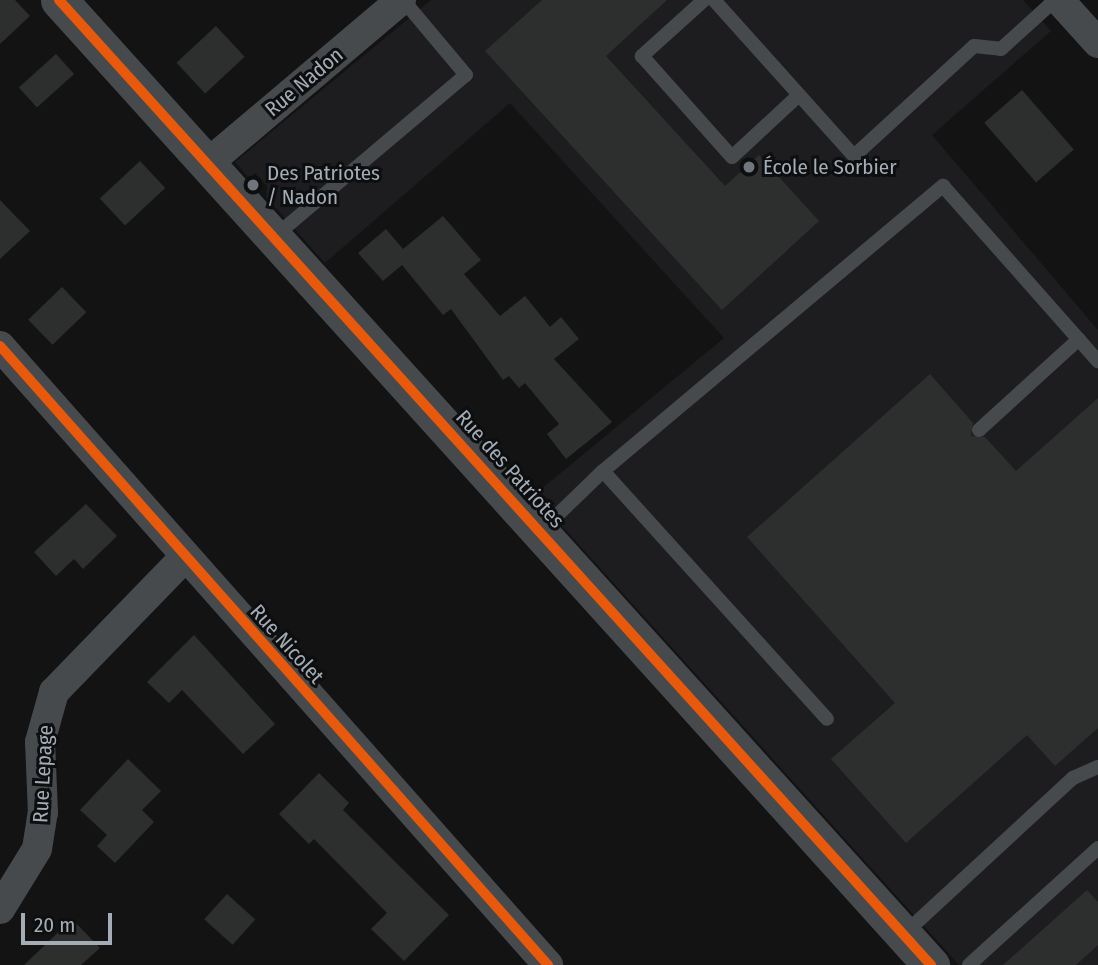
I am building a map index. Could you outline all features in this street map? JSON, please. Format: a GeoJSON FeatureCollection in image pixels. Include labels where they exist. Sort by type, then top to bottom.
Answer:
{"type":"FeatureCollection","features":[{"type":"Feature","properties":{"kind":"street","name":"Rue des Patriotes"},"geometry":{"type":"LineString","coordinates":[[59,0],[931,965]]}},
{"type":"Feature","properties":{"kind":"street","name":"Rue Nadon"},"geometry":{"type":"LineString","coordinates":[[207,164],[402,0]]}},
{"type":"Feature","properties":{"kind":"street"},"geometry":{"type":"LineString","coordinates":[[1057,0],[1098,43]]}},
{"type":"Feature","properties":{"kind":"street","name":"Rue Nicolet"},"geometry":{"type":"LineString","coordinates":[[0,346],[548,965]]}},
{"type":"Feature","properties":{"kind":"street","name":"Rue Lepage"},"geometry":{"type":"LineString","coordinates":[[0,909],[37,849],[43,813],[40,742],[54,692],[185,557]]}},
{"type":"Feature","properties":{"kind":"lane"},"geometry":{"type":"LineString","coordinates":[[274,237],[466,75],[402,0]]}},
{"type":"Feature","properties":{"kind":"lane"},"geometry":{"type":"LineString","coordinates":[[704,0],[642,56],[732,157],[799,95]]}},
{"type":"Feature","properties":{"kind":"lane"},"geometry":{"type":"LineString","coordinates":[[714,0],[854,156],[974,46],[1001,49],[1057,0]]}},
{"type":"Feature","properties":{"kind":"lane"},"geometry":{"type":"LineString","coordinates":[[541,531],[603,471],[943,186],[1098,361]]}},
{"type":"Feature","properties":{"kind":"lane"},"geometry":{"type":"LineString","coordinates":[[979,429],[1079,340]]}},
{"type":"Feature","properties":{"kind":"lane"},"geometry":{"type":"LineString","coordinates":[[603,471],[827,719]]}},
{"type":"Feature","properties":{"kind":"lane"},"geometry":{"type":"LineString","coordinates":[[904,934],[1073,778],[1098,767]]}},
{"type":"Feature","properties":{"kind":"lane"},"geometry":{"type":"LineString","coordinates":[[969,965],[1098,848]]}},
{"type":"Feature","properties":{"kind":"shaded area"},"geometry":{"type":"Polygon","coordinates":[[[431,0],[1023,0],[1051,31],[932,135],[1098,330],[1098,965],[959,965],[534,495],[724,338],[510,103],[325,263],[266,197],[267,186],[255,173],[250,179],[235,162],[431,0]]]}},
{"type":"Feature","properties":{"kind":"building"},"geometry":{"type":"Polygon","coordinates":[[[0,0],[15,0],[30,16],[0,44],[0,0]]]}},
{"type":"Feature","properties":{"kind":"building"},"geometry":{"type":"Polygon","coordinates":[[[542,0],[667,0],[606,56],[725,186],[759,155],[819,221],[722,310],[485,51],[542,0]]]}},
{"type":"Feature","properties":{"kind":"building"},"geometry":{"type":"Polygon","coordinates":[[[216,26],[245,57],[205,94],[177,63],[216,26]]]}},
{"type":"Feature","properties":{"kind":"building"},"geometry":{"type":"Polygon","coordinates":[[[56,54],[74,74],[37,108],[19,87],[56,54]]]}},
{"type":"Feature","properties":{"kind":"building"},"geometry":{"type":"Polygon","coordinates":[[[1022,90],[1074,150],[1036,182],[984,123],[1022,90]]]}},
{"type":"Feature","properties":{"kind":"building"},"geometry":{"type":"Polygon","coordinates":[[[140,161],[165,188],[125,226],[100,199],[140,161]]]}},
{"type":"Feature","properties":{"kind":"building"},"geometry":{"type":"Polygon","coordinates":[[[0,200],[30,231],[0,259],[0,200]]]}},
{"type":"Feature","properties":{"kind":"building"},"geometry":{"type":"Polygon","coordinates":[[[443,216],[481,260],[464,274],[500,316],[525,296],[550,327],[561,317],[579,339],[554,359],[612,422],[566,459],[547,434],[559,424],[525,383],[519,388],[509,376],[503,380],[451,309],[443,315],[402,265],[383,281],[358,253],[386,229],[403,249],[443,216]]]}},
{"type":"Feature","properties":{"kind":"building"},"geometry":{"type":"Polygon","coordinates":[[[62,287],[86,312],[53,345],[28,320],[62,287]]]}},
{"type":"Feature","properties":{"kind":"building"},"geometry":{"type":"Polygon","coordinates":[[[930,374],[973,423],[971,436],[985,437],[1016,471],[1098,398],[1098,728],[1055,766],[1027,735],[906,843],[831,759],[895,703],[747,537],[930,374]]]}},
{"type":"Feature","properties":{"kind":"building"},"geometry":{"type":"Polygon","coordinates":[[[86,504],[117,536],[83,569],[74,559],[56,576],[34,552],[86,504]]]}},
{"type":"Feature","properties":{"kind":"building"},"geometry":{"type":"Polygon","coordinates":[[[194,635],[275,724],[243,754],[182,690],[169,703],[147,682],[194,635]]]}},
{"type":"Feature","properties":{"kind":"building"},"geometry":{"type":"Polygon","coordinates":[[[128,759],[161,791],[142,810],[154,822],[115,863],[97,846],[107,835],[80,810],[128,759]]]}},
{"type":"Feature","properties":{"kind":"building"},"geometry":{"type":"Polygon","coordinates":[[[319,773],[349,803],[343,810],[449,915],[404,961],[371,929],[387,913],[314,839],[309,844],[279,814],[319,773]]]}},
{"type":"Feature","properties":{"kind":"building"},"geometry":{"type":"Polygon","coordinates":[[[1087,890],[1098,902],[1098,945],[1076,965],[1003,965],[1087,890]]]}},
{"type":"Feature","properties":{"kind":"building"},"geometry":{"type":"Polygon","coordinates":[[[227,894],[255,919],[232,945],[204,919],[227,894]]]}},
{"type":"Feature","properties":{"kind":"building"},"geometry":{"type":"Polygon","coordinates":[[[72,919],[100,948],[81,965],[24,965],[72,919]]]}},
{"type":"Feature","properties":{"kind":"cycle path"},"geometry":{"type":"LineString","coordinates":[[59,0],[931,965]]}},
{"type":"Feature","properties":{"kind":"cycle path"},"geometry":{"type":"LineString","coordinates":[[0,346],[548,965]]}},
{"type":"Feature","properties":{"kind":"place","name":"École le Sorbier"},"geometry":{"type":"Point","coordinates":[749,167]}},
{"type":"Feature","properties":{"kind":"place","name":"Des Patriotes / Nadon"},"geometry":{"type":"Point","coordinates":[253,185]}}]}
